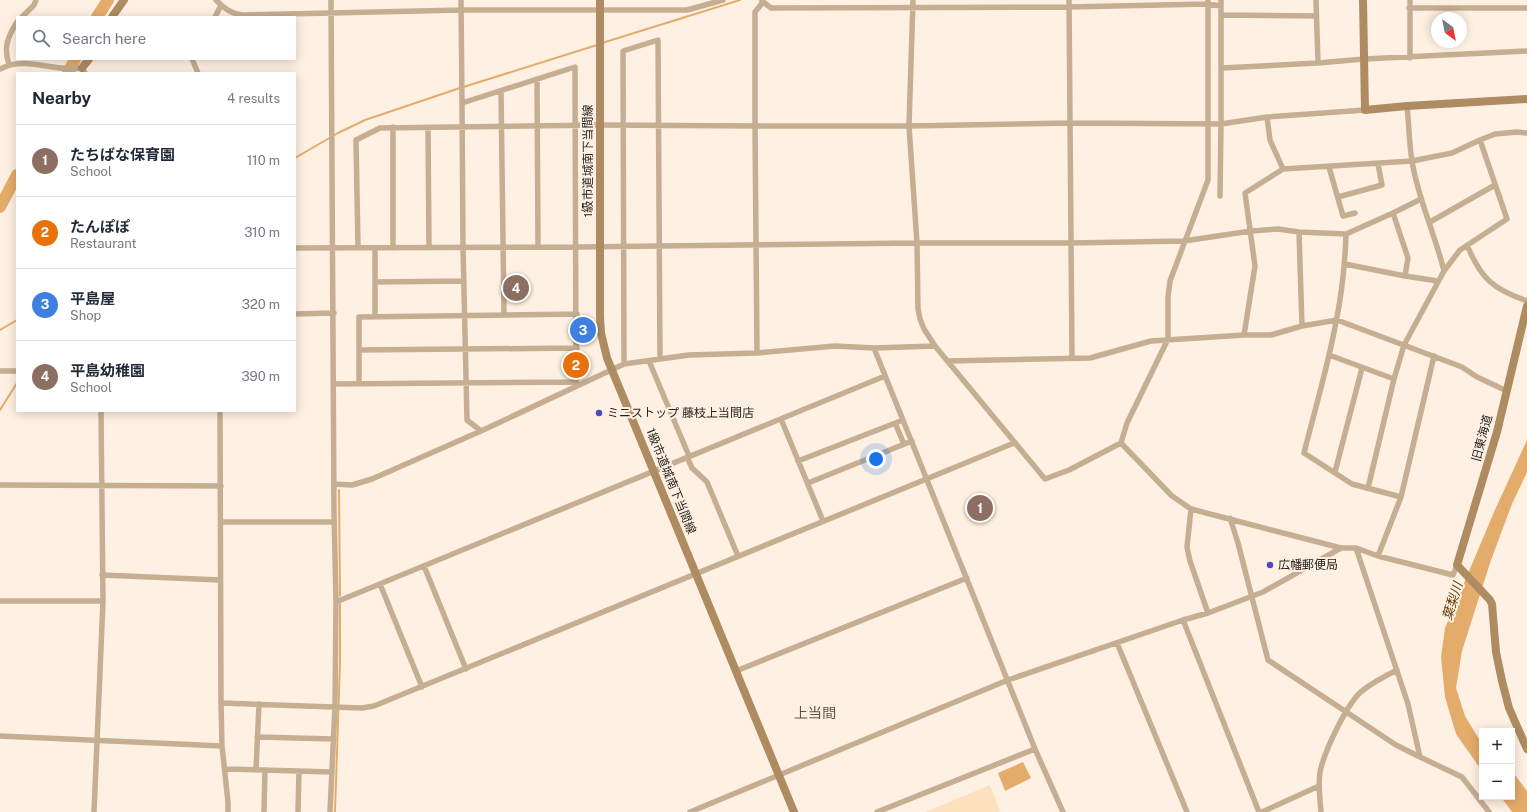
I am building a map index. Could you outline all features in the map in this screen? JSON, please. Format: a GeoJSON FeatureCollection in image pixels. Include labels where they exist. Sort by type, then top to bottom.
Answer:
{"type":"FeatureCollection","features":[{"type":"Feature","properties":{"kind":"street"},"geometry":{"type":"LineString","coordinates":[[23,16],[36,0]]}},
{"type":"Feature","properties":{"kind":"street"},"geometry":{"type":"LineString","coordinates":[[113,16],[124,0]]}},
{"type":"Feature","properties":{"kind":"street"},"geometry":{"type":"LineString","coordinates":[[216,0],[234,14],[243,15],[462,10],[687,10],[723,0]]}},
{"type":"Feature","properties":{"kind":"street"},"geometry":{"type":"LineString","coordinates":[[330,812],[335,706],[336,602],[334,522],[334,248],[331,0]]}},
{"type":"Feature","properties":{"kind":"street"},"geometry":{"type":"LineString","coordinates":[[461,0],[465,383],[467,420],[481,430]]}},
{"type":"Feature","properties":{"kind":"street","name":"1級市道城南下当間線"},"geometry":{"type":"LineString","coordinates":[[600,0],[601,333],[603,346],[794,812]]}},
{"type":"Feature","properties":{"kind":"street"},"geometry":{"type":"LineString","coordinates":[[913,0],[909,126],[917,243],[918,309],[920,319],[924,329],[935,346],[1045,479],[1069,470],[1121,443],[1127,423],[1168,339],[1168,297],[1170,281],[1208,180],[1208,2]]}},
{"type":"Feature","properties":{"kind":"street"},"geometry":{"type":"LineString","coordinates":[[1069,0],[1072,358]]}},
{"type":"Feature","properties":{"kind":"street"},"geometry":{"type":"LineString","coordinates":[[1316,0],[1318,63]]}},
{"type":"Feature","properties":{"kind":"street"},"geometry":{"type":"LineString","coordinates":[[1363,0],[1365,110]]}},
{"type":"Feature","properties":{"kind":"street"},"geometry":{"type":"LineString","coordinates":[[1410,0],[1410,58]]}},
{"type":"Feature","properties":{"kind":"street"},"geometry":{"type":"LineString","coordinates":[[757,353],[755,12],[762,1],[771,8],[1069,7],[1208,2],[1221,3],[1222,68],[1220,196]]}},
{"type":"Feature","properties":{"kind":"street"},"geometry":{"type":"LineString","coordinates":[[216,16],[221,5]]}},
{"type":"Feature","properties":{"kind":"street"},"geometry":{"type":"LineString","coordinates":[[1410,8],[1527,8]]}},
{"type":"Feature","properties":{"kind":"street"},"geometry":{"type":"LineString","coordinates":[[1222,15],[1316,16]]}},
{"type":"Feature","properties":{"kind":"street"},"geometry":{"type":"LineString","coordinates":[[8,64],[5,50],[7,41],[16,24]]}},
{"type":"Feature","properties":{"kind":"street"},"geometry":{"type":"LineString","coordinates":[[624,364],[623,51],[658,40],[660,359]]}},
{"type":"Feature","properties":{"kind":"street"},"geometry":{"type":"LineString","coordinates":[[1222,68],[1527,51]]}},
{"type":"Feature","properties":{"kind":"street"},"geometry":{"type":"LineString","coordinates":[[0,69],[8,64],[31,64],[81,70],[88,60]]}},
{"type":"Feature","properties":{"kind":"street"},"geometry":{"type":"LineString","coordinates":[[192,60],[198,72]]}},
{"type":"Feature","properties":{"kind":"street"},"geometry":{"type":"LineString","coordinates":[[462,103],[575,67],[577,383]]}},
{"type":"Feature","properties":{"kind":"street"},"geometry":{"type":"LineString","coordinates":[[537,79],[538,247]]}},
{"type":"Feature","properties":{"kind":"street"},"geometry":{"type":"LineString","coordinates":[[501,91],[504,314]]}},
{"type":"Feature","properties":{"kind":"street"},"geometry":{"type":"LineString","coordinates":[[358,248],[356,140],[380,128],[576,125],[909,126],[1070,123],[1208,125],[1267,117],[1407,106],[1527,99]]}},
{"type":"Feature","properties":{"kind":"street"},"geometry":{"type":"LineString","coordinates":[[1407,106],[1412,162],[1421,199],[1430,222],[1444,271]]}},
{"type":"Feature","properties":{"kind":"street"},"geometry":{"type":"LineString","coordinates":[[1267,117],[1270,140],[1283,169]]}},
{"type":"Feature","properties":{"kind":"street"},"geometry":{"type":"LineString","coordinates":[[393,127],[393,248]]}},
{"type":"Feature","properties":{"kind":"street"},"geometry":{"type":"LineString","coordinates":[[428,128],[429,247]]}},
{"type":"Feature","properties":{"kind":"street"},"geometry":{"type":"LineString","coordinates":[[1244,335],[1255,266],[1245,192],[1283,169],[1412,162],[1452,153],[1495,134],[1518,132],[1527,133]]}},
{"type":"Feature","properties":{"kind":"street"},"geometry":{"type":"LineString","coordinates":[[1368,488],[1394,379],[1404,345],[1438,281],[1460,250],[1507,219],[1480,140]]}},
{"type":"Feature","properties":{"kind":"street"},"geometry":{"type":"LineString","coordinates":[[1338,197],[1382,184],[1378,164]]}},
{"type":"Feature","properties":{"kind":"street"},"geometry":{"type":"LineString","coordinates":[[1329,167],[1344,216],[1355,213]]}},
{"type":"Feature","properties":{"kind":"street"},"geometry":{"type":"LineString","coordinates":[[1430,222],[1495,185]]}},
{"type":"Feature","properties":{"kind":"street"},"geometry":{"type":"LineString","coordinates":[[296,248],[1071,243],[1184,241],[1251,231],[1278,230],[1346,234],[1421,199]]}},
{"type":"Feature","properties":{"kind":"street"},"geometry":{"type":"LineString","coordinates":[[1393,213],[1408,258],[1405,276]]}},
{"type":"Feature","properties":{"kind":"street"},"geometry":{"type":"LineString","coordinates":[[1299,232],[1302,326]]}},
{"type":"Feature","properties":{"kind":"street"},"geometry":{"type":"LineString","coordinates":[[1346,234],[1345,264],[1337,320],[1304,452],[1352,484],[1401,497]]}},
{"type":"Feature","properties":{"kind":"street"},"geometry":{"type":"LineString","coordinates":[[1467,245],[1476,265],[1497,288],[1508,295],[1527,301]]}},
{"type":"Feature","properties":{"kind":"street"},"geometry":{"type":"LineString","coordinates":[[374,248],[375,316]]}},
{"type":"Feature","properties":{"kind":"street"},"geometry":{"type":"LineString","coordinates":[[1345,264],[1438,281]]}},
{"type":"Feature","properties":{"kind":"street"},"geometry":{"type":"LineString","coordinates":[[375,282],[464,281]]}},
{"type":"Feature","properties":{"kind":"street","name":"旧東海道"},"geometry":{"type":"LineString","coordinates":[[1457,565],[1497,432],[1527,306]]}},
{"type":"Feature","properties":{"kind":"street"},"geometry":{"type":"LineString","coordinates":[[296,314],[334,314]]}},
{"type":"Feature","properties":{"kind":"street"},"geometry":{"type":"LineString","coordinates":[[359,384],[359,316],[577,314]]}},
{"type":"Feature","properties":{"kind":"street"},"geometry":{"type":"LineString","coordinates":[[948,361],[1090,358],[1151,340],[1271,335],[1302,326],[1337,320],[1462,367],[1477,377],[1507,391]]}},
{"type":"Feature","properties":{"kind":"street"},"geometry":{"type":"LineString","coordinates":[[334,484],[352,485],[372,479],[481,430],[577,383],[624,364],[689,355],[757,353],[835,346],[874,348],[935,346]]}},
{"type":"Feature","properties":{"kind":"street"},"geometry":{"type":"LineString","coordinates":[[359,350],[576,348]]}},
{"type":"Feature","properties":{"kind":"street"},"geometry":{"type":"LineString","coordinates":[[874,348],[1035,749],[1063,812]]}},
{"type":"Feature","properties":{"kind":"street"},"geometry":{"type":"LineString","coordinates":[[1329,355],[1394,379]]}},
{"type":"Feature","properties":{"kind":"street"},"geometry":{"type":"LineString","coordinates":[[1378,556],[1401,497],[1434,356]]}},
{"type":"Feature","properties":{"kind":"street"},"geometry":{"type":"LineString","coordinates":[[649,361],[692,468],[707,482],[738,556]]}},
{"type":"Feature","properties":{"kind":"street"},"geometry":{"type":"LineString","coordinates":[[1335,472],[1362,368]]}},
{"type":"Feature","properties":{"kind":"street"},"geometry":{"type":"LineString","coordinates":[[0,371],[16,371]]}},
{"type":"Feature","properties":{"kind":"street"},"geometry":{"type":"LineString","coordinates":[[336,602],[885,376]]}},
{"type":"Feature","properties":{"kind":"street"},"geometry":{"type":"LineString","coordinates":[[334,384],[577,383]]}},
{"type":"Feature","properties":{"kind":"street"},"geometry":{"type":"LineString","coordinates":[[94,812],[103,600],[101,412]]}},
{"type":"Feature","properties":{"kind":"street"},"geometry":{"type":"LineString","coordinates":[[220,412],[221,703],[222,746],[228,812]]}},
{"type":"Feature","properties":{"kind":"street"},"geometry":{"type":"LineString","coordinates":[[781,419],[823,521]]}},
{"type":"Feature","properties":{"kind":"street"},"geometry":{"type":"LineString","coordinates":[[798,461],[903,420]]}},
{"type":"Feature","properties":{"kind":"street"},"geometry":{"type":"LineString","coordinates":[[895,423],[904,444]]}},
{"type":"Feature","properties":{"kind":"street"},"geometry":{"type":"LineString","coordinates":[[808,483],[912,441]]}},
{"type":"Feature","properties":{"kind":"street"},"geometry":{"type":"LineString","coordinates":[[221,703],[362,708],[374,706],[1014,443]]}},
{"type":"Feature","properties":{"kind":"street"},"geometry":{"type":"LineString","coordinates":[[1121,443],[1172,496],[1191,509],[1341,548],[1356,548],[1378,556],[1453,575],[1457,565],[1492,604],[1496,652],[1506,697],[1513,718],[1527,749]]}},
{"type":"Feature","properties":{"kind":"street"},"geometry":{"type":"LineString","coordinates":[[0,485],[221,486]]}},
{"type":"Feature","properties":{"kind":"street"},"geometry":{"type":"LineString","coordinates":[[1191,509],[1187,547],[1190,562],[1208,612]]}},
{"type":"Feature","properties":{"kind":"street"},"geometry":{"type":"LineString","coordinates":[[1230,518],[1238,543],[1268,660],[1396,745],[1462,776],[1489,812]]}},
{"type":"Feature","properties":{"kind":"street"},"geometry":{"type":"LineString","coordinates":[[221,522],[334,522]]}},
{"type":"Feature","properties":{"kind":"street"},"geometry":{"type":"LineString","coordinates":[[690,812],[1008,680],[1251,597],[1263,592],[1341,548]]}},
{"type":"Feature","properties":{"kind":"street"},"geometry":{"type":"LineString","coordinates":[[1356,548],[1413,719],[1420,757]]}},
{"type":"Feature","properties":{"kind":"street"},"geometry":{"type":"LineString","coordinates":[[424,566],[466,669]]}},
{"type":"Feature","properties":{"kind":"street"},"geometry":{"type":"LineString","coordinates":[[102,575],[220,580]]}},
{"type":"Feature","properties":{"kind":"street"},"geometry":{"type":"LineString","coordinates":[[736,672],[967,578]]}},
{"type":"Feature","properties":{"kind":"street"},"geometry":{"type":"LineString","coordinates":[[380,584],[422,687]]}},
{"type":"Feature","properties":{"kind":"street"},"geometry":{"type":"LineString","coordinates":[[0,601],[103,600]]}},
{"type":"Feature","properties":{"kind":"street"},"geometry":{"type":"LineString","coordinates":[[1183,620],[1260,812],[1319,786]]}},
{"type":"Feature","properties":{"kind":"street"},"geometry":{"type":"LineString","coordinates":[[1117,643],[1187,812]]}},
{"type":"Feature","properties":{"kind":"street"},"geometry":{"type":"LineString","coordinates":[[1321,812],[1319,786],[1323,761],[1347,712],[1361,691],[1397,670]]}},
{"type":"Feature","properties":{"kind":"street"},"geometry":{"type":"LineString","coordinates":[[256,770],[259,704]]}},
{"type":"Feature","properties":{"kind":"street"},"geometry":{"type":"LineString","coordinates":[[0,736],[222,746]]}},
{"type":"Feature","properties":{"kind":"street"},"geometry":{"type":"LineString","coordinates":[[257,737],[334,739]]}},
{"type":"Feature","properties":{"kind":"street"},"geometry":{"type":"LineString","coordinates":[[877,812],[1035,749]]}},
{"type":"Feature","properties":{"kind":"street"},"geometry":{"type":"LineString","coordinates":[[225,769],[332,772]]}},
{"type":"Feature","properties":{"kind":"street"},"geometry":{"type":"LineString","coordinates":[[264,812],[265,770]]}},
{"type":"Feature","properties":{"kind":"street"},"geometry":{"type":"LineString","coordinates":[[298,812],[299,771]]}},
{"type":"Feature","properties":{"kind":"shaded area"},"geometry":{"type":"Polygon","coordinates":[[[1527,440],[1527,472],[1512,504],[1491,560],[1462,651],[1456,688],[1465,716],[1479,739],[1479,767],[1456,734],[1445,697],[1441,657],[1445,628],[1494,512],[1527,440]]]}},
{"type":"Feature","properties":{"kind":"shaded area"},"geometry":{"type":"Polygon","coordinates":[[[1023,762],[1031,778],[1005,791],[998,773],[1023,762]]]}},
{"type":"Feature","properties":{"kind":"shaded area"},"geometry":{"type":"Polygon","coordinates":[[[1515,775],[1527,791],[1527,812],[1512,812],[1503,800],[1515,800],[1515,775]]]}},
{"type":"Feature","properties":{"kind":"shaded area"},"geometry":{"type":"Polygon","coordinates":[[[990,785],[1000,812],[925,812],[990,785]]]}},
{"type":"Feature","properties":{"kind":"waterway"},"geometry":{"type":"LineString","coordinates":[[98,16],[108,0]]}},
{"type":"Feature","properties":{"kind":"waterway"},"geometry":{"type":"LineString","coordinates":[[602,43],[740,0]]}},
{"type":"Feature","properties":{"kind":"waterway"},"geometry":{"type":"LineString","coordinates":[[296,157],[338,133],[365,120],[597,45]]}},
{"type":"Feature","properties":{"kind":"waterway"},"geometry":{"type":"LineString","coordinates":[[68,72],[74,60]]}},
{"type":"Feature","properties":{"kind":"waterway"},"geometry":{"type":"LineString","coordinates":[[0,207],[16,177]]}},
{"type":"Feature","properties":{"kind":"waterway"},"geometry":{"type":"LineString","coordinates":[[0,330],[16,321]]}},
{"type":"Feature","properties":{"kind":"waterway"},"geometry":{"type":"LineString","coordinates":[[0,410],[16,385]]}},
{"type":"Feature","properties":{"kind":"waterway"},"geometry":{"type":"LineString","coordinates":[[339,490],[340,596]]}},
{"type":"Feature","properties":{"kind":"waterway"},"geometry":{"type":"LineString","coordinates":[[335,812],[340,662],[340,604]]}},
{"type":"Feature","properties":{"kind":"place","name":"平島幼稚園"},"geometry":{"type":"Point","coordinates":[516,288]}},
{"type":"Feature","properties":{"kind":"place","name":"平島屋"},"geometry":{"type":"Point","coordinates":[583,330]}},
{"type":"Feature","properties":{"kind":"place","name":"たんぽぽ"},"geometry":{"type":"Point","coordinates":[576,365]}},
{"type":"Feature","properties":{"kind":"place","name":"ミニストップ 藤枝上当間店"},"geometry":{"type":"Point","coordinates":[599,413]}},
{"type":"Feature","properties":{"kind":"place","name":"たちばな保育園"},"geometry":{"type":"Point","coordinates":[980,508]}},
{"type":"Feature","properties":{"kind":"place","name":"広幡郵便局"},"geometry":{"type":"Point","coordinates":[1270,565]}},
{"type":"Feature","properties":{"kind":"district","name":"上当間"},"geometry":{"type":"Point","coordinates":[815,713]}},
{"type":"Feature","properties":{"kind":"water label","name":"葉梨川"},"geometry":{"type":"Point","coordinates":[1452,601]}}]}
